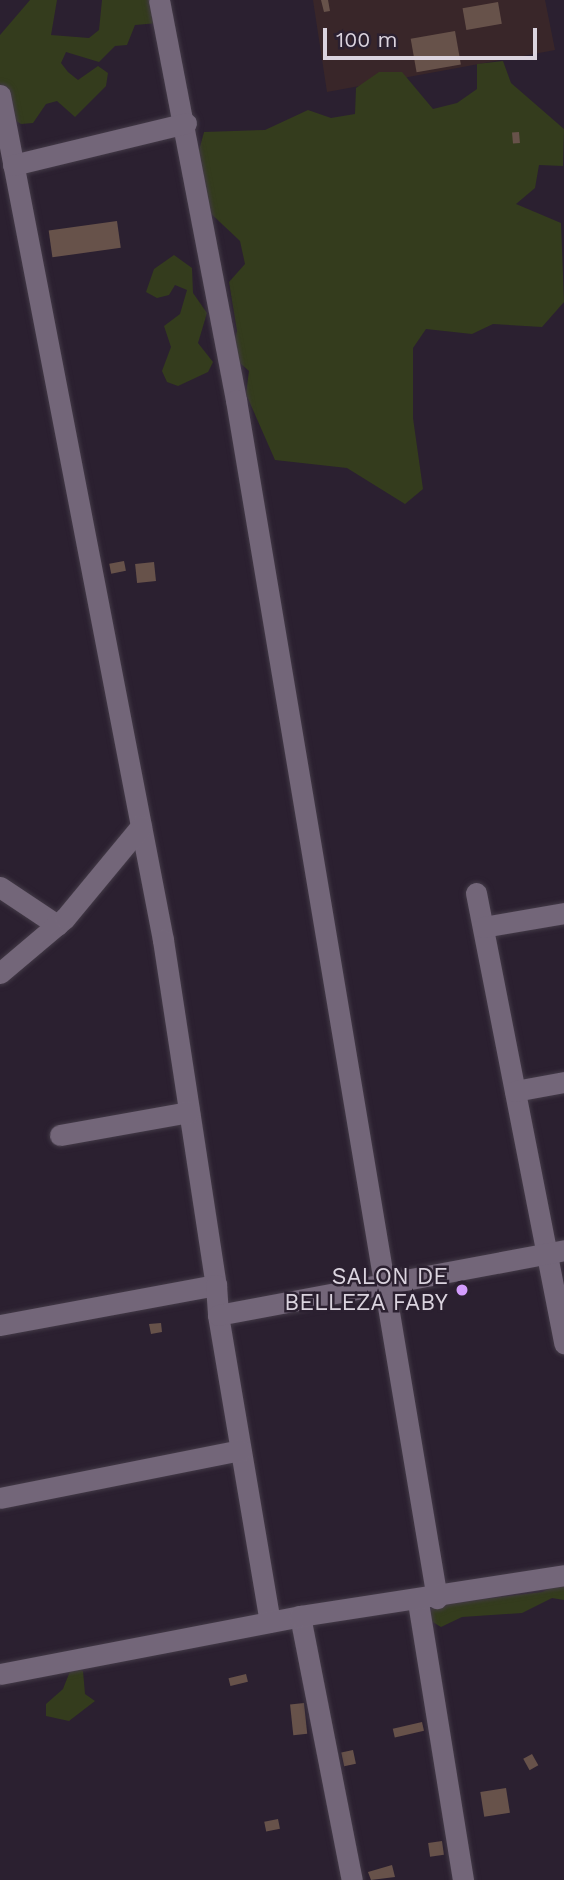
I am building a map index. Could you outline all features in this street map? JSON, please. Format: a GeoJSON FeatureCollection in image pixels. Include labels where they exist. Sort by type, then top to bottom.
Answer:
{"type":"FeatureCollection","features":[{"type":"Feature","properties":{"kind":"street"},"geometry":{"type":"LineString","coordinates":[[159,0],[186,123],[381,1282],[427,1600],[463,1880]]}},
{"type":"Feature","properties":{"kind":"street"},"geometry":{"type":"LineString","coordinates":[[0,95],[141,827],[269,1617]]}},
{"type":"Feature","properties":{"kind":"street"},"geometry":{"type":"LineString","coordinates":[[13,164],[186,123]]}},
{"type":"Feature","properties":{"kind":"street"},"geometry":{"type":"LineString","coordinates":[[0,973],[57,925],[141,827]]}},
{"type":"Feature","properties":{"kind":"street"},"geometry":{"type":"LineString","coordinates":[[0,887],[57,925]]}},
{"type":"Feature","properties":{"kind":"street"},"geometry":{"type":"LineString","coordinates":[[476,892],[515,1091],[556,1251],[564,1343]]}},
{"type":"Feature","properties":{"kind":"street"},"geometry":{"type":"LineString","coordinates":[[483,927],[564,913]]}},
{"type":"Feature","properties":{"kind":"street"},"geometry":{"type":"LineString","coordinates":[[515,1091],[564,1082]]}},
{"type":"Feature","properties":{"kind":"street"},"geometry":{"type":"LineString","coordinates":[[60,1135],[189,1112]]}},
{"type":"Feature","properties":{"kind":"street"},"geometry":{"type":"LineString","coordinates":[[218,1315],[556,1251]]}},
{"type":"Feature","properties":{"kind":"street"},"geometry":{"type":"LineString","coordinates":[[0,1325],[216,1285]]}},
{"type":"Feature","properties":{"kind":"street"},"geometry":{"type":"LineString","coordinates":[[0,1498],[240,1450]]}},
{"type":"Feature","properties":{"kind":"street"},"geometry":{"type":"LineString","coordinates":[[0,1660],[269,1617],[300,1616],[427,1600],[564,1575]]}},
{"type":"Feature","properties":{"kind":"street"},"geometry":{"type":"LineString","coordinates":[[300,1616],[352,1880]]}},
{"type":"Feature","properties":{"kind":"street"},"geometry":{"type":"LineString","coordinates":[[0,1674],[269,1617]]}},
{"type":"Feature","properties":{"kind":"shaded area"},"geometry":{"type":"Polygon","coordinates":[[[313,0],[545,0],[555,50],[327,92],[313,0]]]}},
{"type":"Feature","properties":{"kind":"green space"},"geometry":{"type":"Polygon","coordinates":[[[30,0],[57,0],[51,35],[89,38],[99,30],[102,0],[158,0],[158,23],[135,25],[127,45],[115,46],[99,62],[66,52],[61,63],[68,72],[78,80],[98,66],[108,73],[106,86],[75,117],[57,101],[46,104],[33,123],[21,124],[0,111],[0,35],[30,0]]]}},
{"type":"Feature","properties":{"kind":"green space"},"geometry":{"type":"Polygon","coordinates":[[[503,61],[511,83],[564,129],[563,166],[539,165],[535,188],[516,204],[561,223],[564,302],[542,327],[493,324],[472,334],[426,329],[413,348],[413,418],[423,489],[405,504],[347,468],[275,460],[246,394],[249,371],[231,355],[237,331],[229,282],[245,264],[240,241],[205,208],[197,158],[204,132],[265,130],[308,110],[331,118],[355,114],[356,88],[379,72],[402,72],[433,109],[457,103],[477,89],[477,64],[503,61]]]}},
{"type":"Feature","properties":{"kind":"green space"},"geometry":{"type":"Polygon","coordinates":[[[174,255],[192,268],[193,293],[207,313],[198,343],[213,362],[208,372],[178,386],[167,382],[162,371],[171,347],[164,326],[180,314],[187,290],[175,285],[169,295],[157,298],[146,292],[154,269],[174,255]]]}},
{"type":"Feature","properties":{"kind":"green space"},"geometry":{"type":"Polygon","coordinates":[[[564,1581],[564,1600],[552,1598],[522,1613],[462,1617],[441,1627],[431,1621],[431,1609],[442,1604],[542,1592],[564,1581]]]}},
{"type":"Feature","properties":{"kind":"green space"},"geometry":{"type":"Polygon","coordinates":[[[72,1666],[83,1671],[85,1694],[95,1701],[69,1721],[46,1716],[46,1704],[63,1689],[72,1666]]]}},
{"type":"Feature","properties":{"kind":"building"},"geometry":{"type":"Polygon","coordinates":[[[321,0],[328,0],[330,11],[324,12],[321,0]]]}},
{"type":"Feature","properties":{"kind":"building"},"geometry":{"type":"Polygon","coordinates":[[[498,2],[502,24],[466,30],[463,8],[498,2]]]}},
{"type":"Feature","properties":{"kind":"building"},"geometry":{"type":"Polygon","coordinates":[[[455,31],[461,64],[417,72],[411,39],[455,31]]]}},
{"type":"Feature","properties":{"kind":"building"},"geometry":{"type":"Polygon","coordinates":[[[519,132],[520,143],[513,144],[512,133],[519,132]]]}},
{"type":"Feature","properties":{"kind":"building"},"geometry":{"type":"Polygon","coordinates":[[[117,221],[121,248],[52,257],[49,231],[117,221]]]}},
{"type":"Feature","properties":{"kind":"building"},"geometry":{"type":"Polygon","coordinates":[[[124,561],[126,571],[111,574],[109,564],[124,561]]]}},
{"type":"Feature","properties":{"kind":"building"},"geometry":{"type":"Polygon","coordinates":[[[154,562],[156,581],[137,583],[135,564],[154,562]]]}},
{"type":"Feature","properties":{"kind":"building"},"geometry":{"type":"Polygon","coordinates":[[[161,1323],[162,1332],[151,1334],[149,1324],[161,1323]]]}},
{"type":"Feature","properties":{"kind":"building"},"geometry":{"type":"Polygon","coordinates":[[[246,1674],[248,1682],[230,1686],[229,1678],[246,1674]]]}},
{"type":"Feature","properties":{"kind":"building"},"geometry":{"type":"Polygon","coordinates":[[[304,1703],[307,1734],[293,1735],[290,1704],[304,1703]]]}},
{"type":"Feature","properties":{"kind":"building"},"geometry":{"type":"Polygon","coordinates":[[[422,1722],[424,1731],[395,1738],[393,1729],[422,1722]]]}},
{"type":"Feature","properties":{"kind":"building"},"geometry":{"type":"Polygon","coordinates":[[[353,1750],[356,1764],[344,1766],[341,1752],[353,1750]]]}},
{"type":"Feature","properties":{"kind":"building"},"geometry":{"type":"Polygon","coordinates":[[[532,1754],[538,1765],[530,1770],[523,1759],[532,1754]]]}},
{"type":"Feature","properties":{"kind":"building"},"geometry":{"type":"Polygon","coordinates":[[[506,1788],[510,1813],[484,1817],[480,1792],[506,1788]]]}},
{"type":"Feature","properties":{"kind":"building"},"geometry":{"type":"Polygon","coordinates":[[[278,1819],[280,1829],[266,1831],[264,1822],[278,1819]]]}},
{"type":"Feature","properties":{"kind":"building"},"geometry":{"type":"Polygon","coordinates":[[[442,1841],[444,1855],[430,1857],[428,1843],[442,1841]]]}},
{"type":"Feature","properties":{"kind":"building"},"geometry":{"type":"Polygon","coordinates":[[[392,1865],[395,1877],[371,1880],[368,1872],[392,1865]]]}},
{"type":"Feature","properties":{"kind":"place","name":"SALON DE BELLEZA FABY"},"geometry":{"type":"Point","coordinates":[462,1290]}}]}
